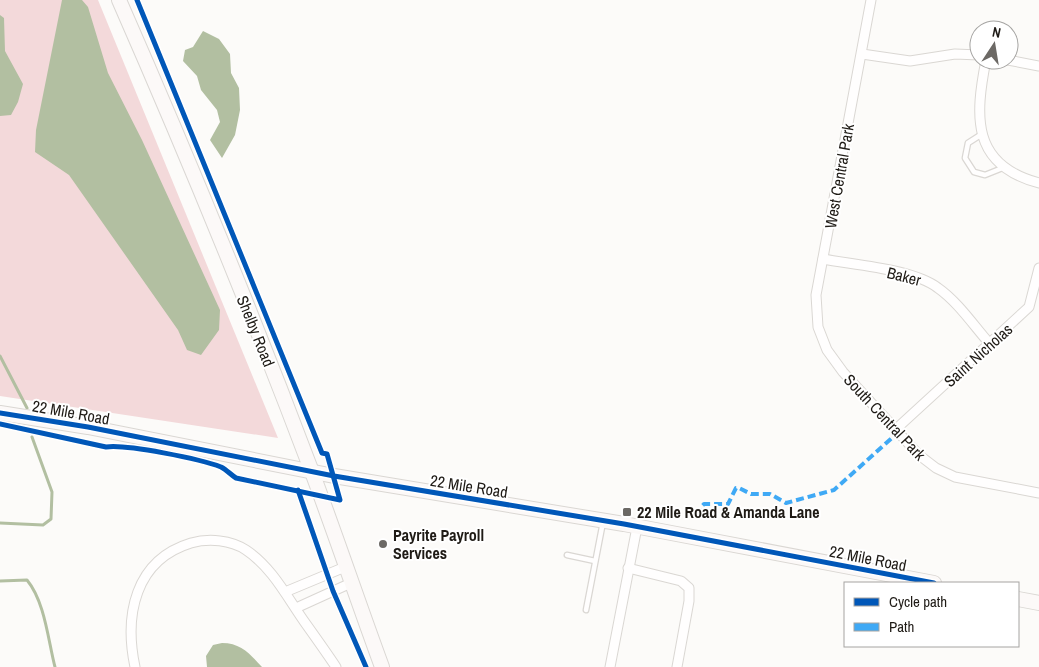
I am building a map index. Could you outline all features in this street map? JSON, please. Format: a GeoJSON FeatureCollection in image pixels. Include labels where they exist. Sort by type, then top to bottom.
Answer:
{"type":"FeatureCollection","features":[{"type":"Feature","properties":{"kind":"street","name":"Shelby Road"},"geometry":{"type":"LineString","coordinates":[[118,0],[162,99],[312,472],[382,667]]}},
{"type":"Feature","properties":{"kind":"street","name":"West Central Park"},"geometry":{"type":"LineString","coordinates":[[827,350],[818,327],[816,307],[823,259],[871,0]]}},
{"type":"Feature","properties":{"kind":"street"},"geometry":{"type":"LineString","coordinates":[[862,54],[910,61],[955,54],[969,55]]}},
{"type":"Feature","properties":{"kind":"street"},"geometry":{"type":"LineString","coordinates":[[1019,62],[1039,66]]}},
{"type":"Feature","properties":{"kind":"street"},"geometry":{"type":"LineString","coordinates":[[984,70],[978,108],[982,134],[992,152],[1005,167],[1026,179],[1039,183]]}},
{"type":"Feature","properties":{"kind":"street","name":"Baker"},"geometry":{"type":"LineString","coordinates":[[823,259],[910,275],[931,283],[947,296],[990,344]]}},
{"type":"Feature","properties":{"kind":"street","name":"Saint Nicholas"},"geometry":{"type":"LineString","coordinates":[[896,429],[1029,307],[1039,268]]}},
{"type":"Feature","properties":{"kind":"street","name":"South Central Park"},"geometry":{"type":"LineString","coordinates":[[827,350],[844,372],[919,455],[945,474],[1039,493]]}},
{"type":"Feature","properties":{"kind":"street","name":"22 Mile Road"},"geometry":{"type":"LineString","coordinates":[[0,412],[88,427],[312,472],[604,521],[929,582]]}},
{"type":"Feature","properties":{"kind":"street"},"geometry":{"type":"LineString","coordinates":[[610,667],[637,527]]}},
{"type":"Feature","properties":{"kind":"street"},"geometry":{"type":"LineString","coordinates":[[135,667],[131,648],[132,619],[140,585],[153,566],[180,547],[204,540],[232,544],[254,556],[285,592],[336,667]]}},
{"type":"Feature","properties":{"kind":"street"},"geometry":{"type":"LineString","coordinates":[[285,592],[345,567]]}},
{"type":"Feature","properties":{"kind":"street"},"geometry":{"type":"LineString","coordinates":[[628,568],[681,581],[689,588],[690,601],[677,667]]}},
{"type":"Feature","properties":{"kind":"street"},"geometry":{"type":"LineString","coordinates":[[296,608],[351,583]]}},
{"type":"Feature","properties":{"kind":"street"},"geometry":{"type":"LineString","coordinates":[[1019,599],[1039,603]]}},
{"type":"Feature","properties":{"kind":"lane"},"geometry":{"type":"LineString","coordinates":[[982,134],[968,143],[965,158],[974,172],[985,175],[1005,167]]}},
{"type":"Feature","properties":{"kind":"lane"},"geometry":{"type":"LineString","coordinates":[[586,610],[604,521]]}},
{"type":"Feature","properties":{"kind":"lane"},"geometry":{"type":"LineString","coordinates":[[567,555],[595,560]]}},
{"type":"Feature","properties":{"kind":"shaded area"},"geometry":{"type":"Polygon","coordinates":[[[0,0],[98,0],[278,438],[0,396],[0,0]]]}},
{"type":"Feature","properties":{"kind":"shaded area"},"geometry":{"type":"Polygon","coordinates":[[[62,0],[82,0],[88,7],[108,73],[142,140],[220,310],[219,330],[201,355],[187,350],[178,330],[69,175],[35,152],[36,130],[62,0]]]}},
{"type":"Feature","properties":{"kind":"shaded area"},"geometry":{"type":"Polygon","coordinates":[[[0,15],[4,18],[5,51],[23,84],[18,102],[11,115],[0,116],[0,15]]]}},
{"type":"Feature","properties":{"kind":"shaded area"},"geometry":{"type":"Polygon","coordinates":[[[203,31],[219,39],[230,54],[231,73],[239,88],[240,110],[235,135],[222,158],[210,140],[220,122],[217,110],[201,90],[197,76],[183,61],[185,50],[193,47],[203,31]]]}},
{"type":"Feature","properties":{"kind":"shaded area"},"geometry":{"type":"Polygon","coordinates":[[[229,643],[240,647],[262,667],[207,667],[206,656],[213,645],[229,643]]]}},
{"type":"Feature","properties":{"kind":"waterway"},"geometry":{"type":"LineString","coordinates":[[0,356],[27,408]]}},
{"type":"Feature","properties":{"kind":"waterway"},"geometry":{"type":"LineString","coordinates":[[0,523],[43,525],[51,519],[52,492],[32,437]]}},
{"type":"Feature","properties":{"kind":"waterway"},"geometry":{"type":"LineString","coordinates":[[0,581],[27,580],[33,589],[42,610],[55,667]]}},
{"type":"Feature","properties":{"kind":"marked path"},"geometry":{"type":"LineString","coordinates":[[698,516],[700,508],[704,504],[728,504],[736,488],[751,494],[770,494],[786,503],[834,490],[893,437]]}},
{"type":"Feature","properties":{"kind":"cycle path"},"geometry":{"type":"LineString","coordinates":[[0,424],[106,447],[130,448],[181,456],[221,467],[236,478],[340,500],[327,454],[322,453],[137,0]]}},
{"type":"Feature","properties":{"kind":"cycle path"},"geometry":{"type":"LineString","coordinates":[[0,413],[88,427],[334,476],[624,524],[929,582]]}},
{"type":"Feature","properties":{"kind":"cycle path"},"geometry":{"type":"LineString","coordinates":[[298,490],[333,591],[366,667]]}},
{"type":"Feature","properties":{"kind":"place","name":"22 Mile Road & Amanda Lane"},"geometry":{"type":"Point","coordinates":[627,512]}},
{"type":"Feature","properties":{"kind":"place","name":"Payrite Payroll Services"},"geometry":{"type":"Point","coordinates":[383,544]}}]}
